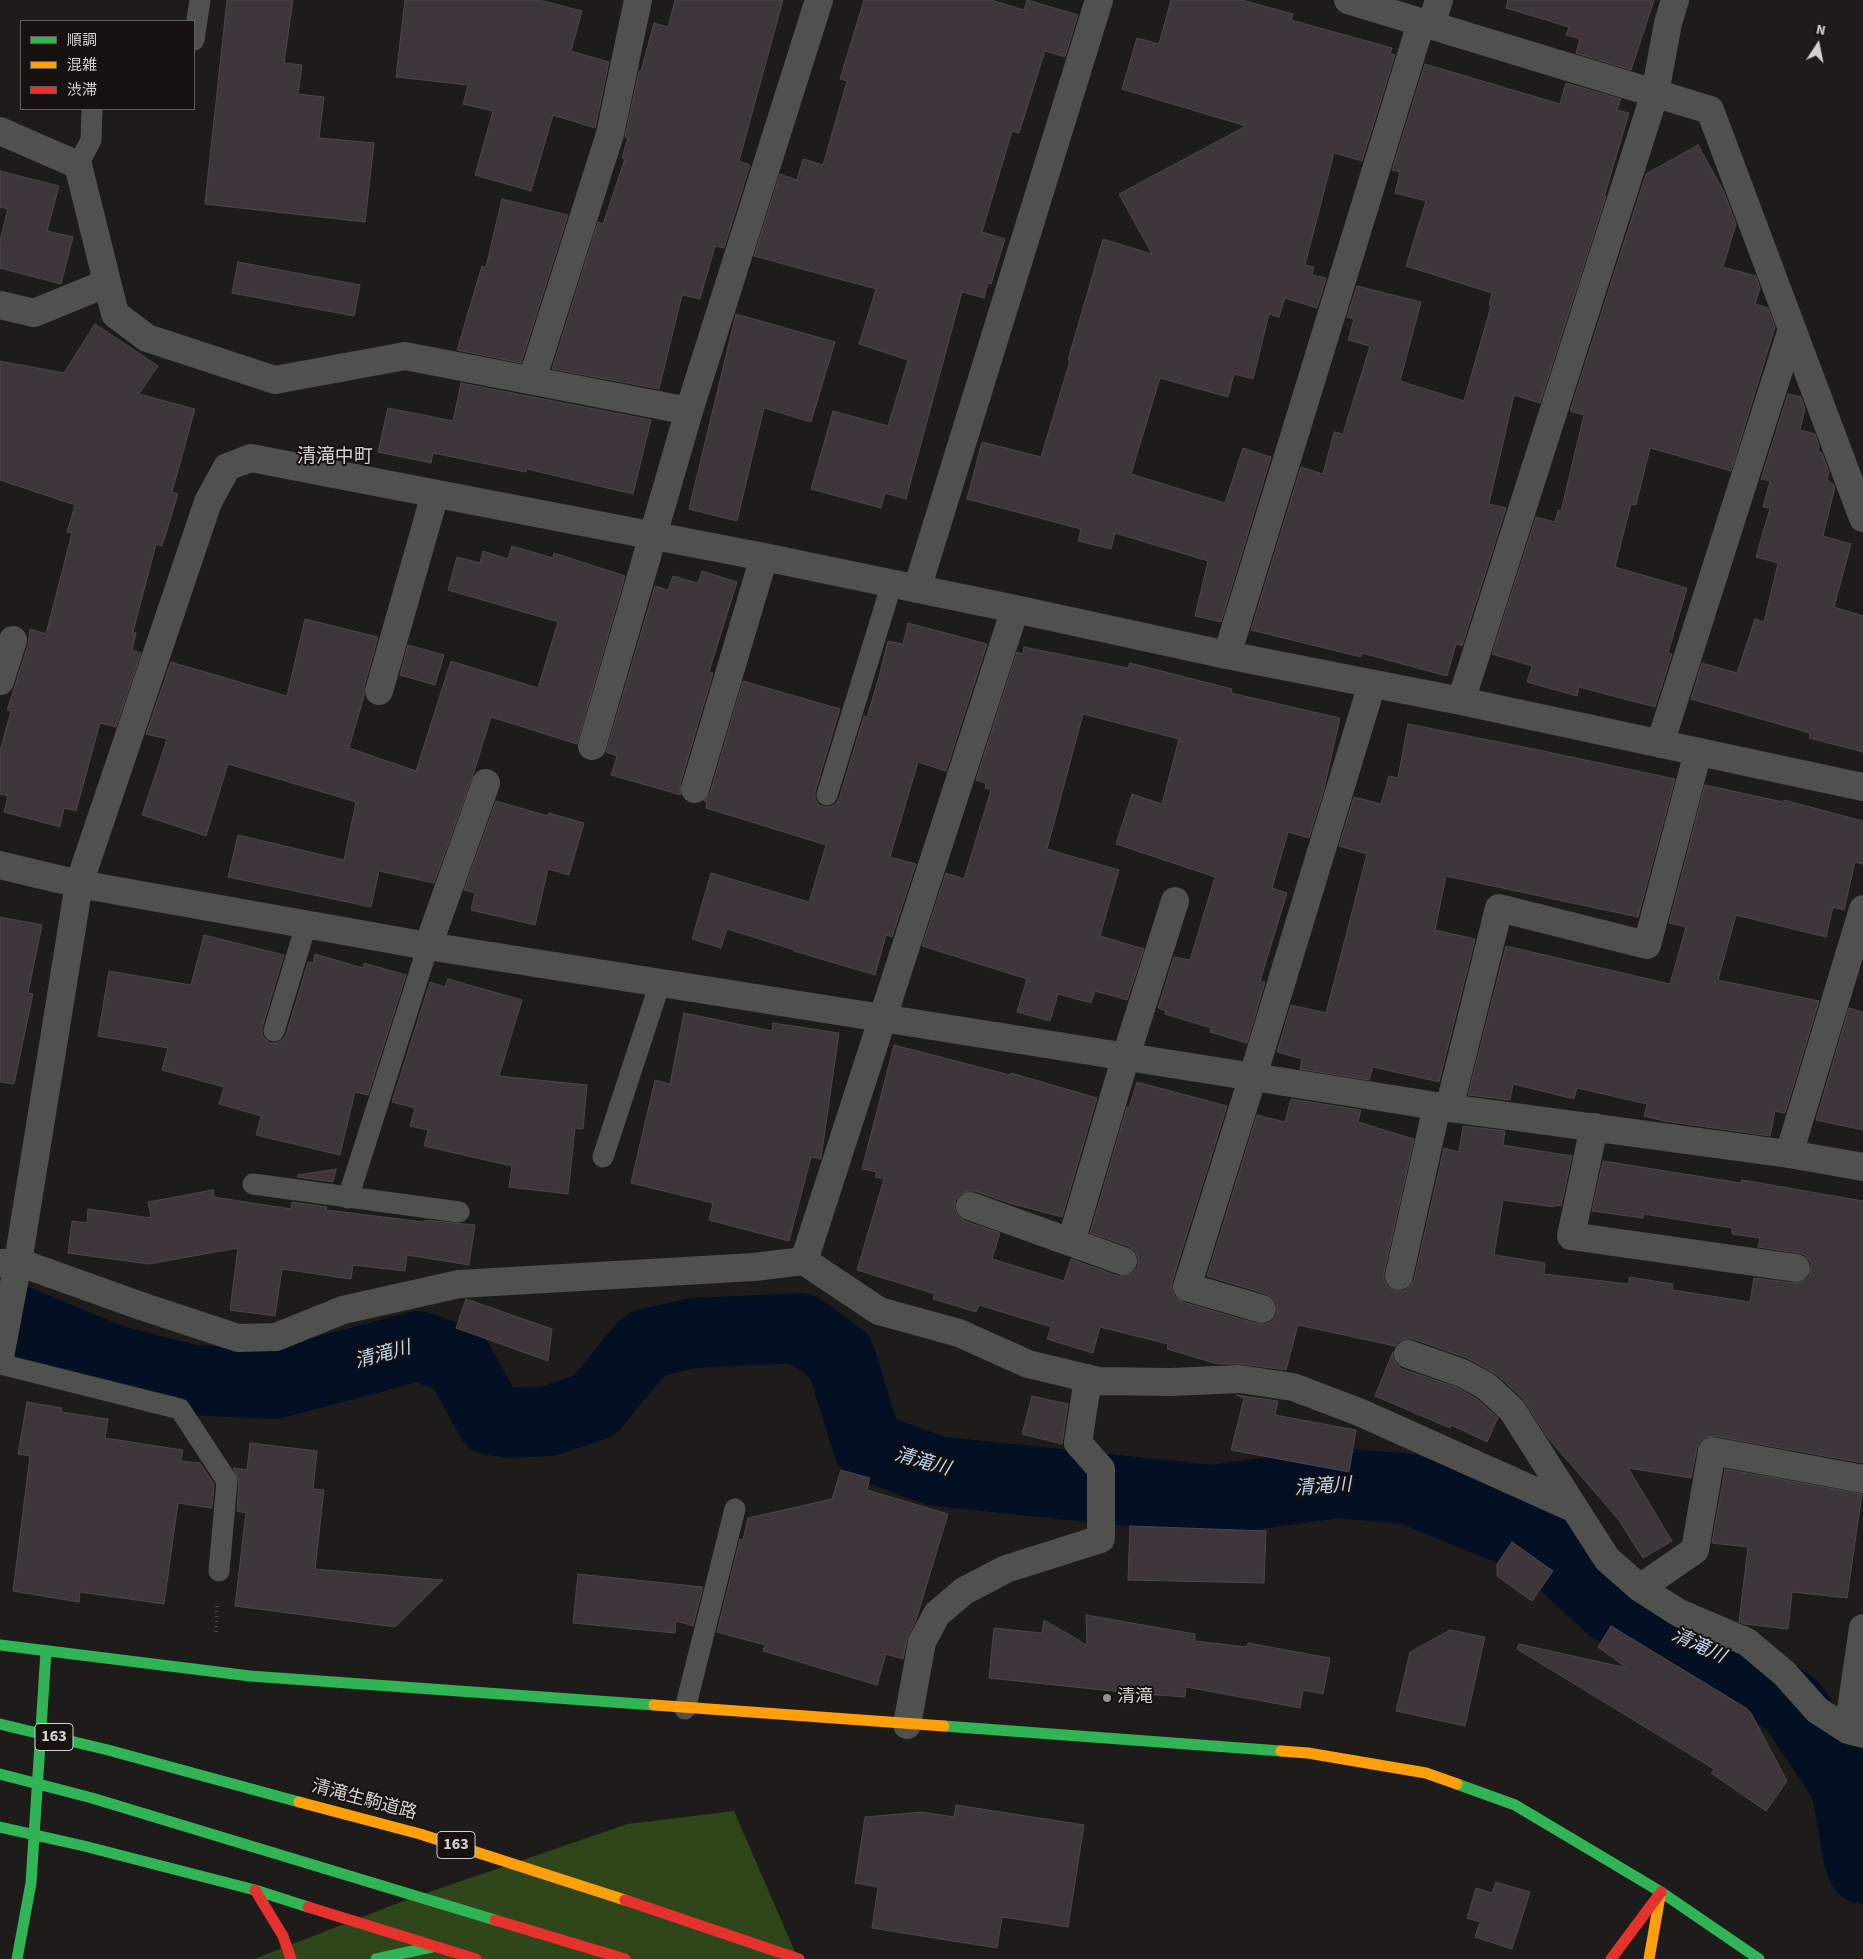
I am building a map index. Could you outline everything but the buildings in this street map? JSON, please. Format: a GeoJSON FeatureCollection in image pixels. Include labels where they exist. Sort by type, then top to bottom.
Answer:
{"type":"FeatureCollection","features":[{"type":"Feature","properties":{"kind":"main road"},"geometry":{"type":"LineString","coordinates":[[0,1645],[250,1676],[1308,1753],[1426,1773],[1515,1805],[1661,1892],[1758,1959]]}},
{"type":"Feature","properties":{"kind":"main road"},"geometry":{"type":"LineString","coordinates":[[17,1959],[31,1883],[46,1651]]}},
{"type":"Feature","properties":{"kind":"main road","name":"清滝生駒道路"},"geometry":{"type":"LineString","coordinates":[[0,1724],[108,1750],[420,1834],[580,1885],[799,1959]]}},
{"type":"Feature","properties":{"kind":"main road"},"geometry":{"type":"LineString","coordinates":[[0,1774],[92,1798],[625,1959]]}},
{"type":"Feature","properties":{"kind":"main road"},"geometry":{"type":"LineString","coordinates":[[0,1827],[84,1846],[254,1890],[432,1947],[476,1959]]}},
{"type":"Feature","properties":{"kind":"main road"},"geometry":{"type":"LineString","coordinates":[[254,1890],[283,1936],[291,1959]]}},
{"type":"Feature","properties":{"kind":"main road"},"geometry":{"type":"LineString","coordinates":[[1611,1959],[1661,1892]]}},
{"type":"Feature","properties":{"kind":"main road"},"geometry":{"type":"LineString","coordinates":[[1649,1959],[1661,1892]]}},
{"type":"Feature","properties":{"kind":"main road"},"geometry":{"type":"LineString","coordinates":[[376,1959],[432,1947]]}},
{"type":"Feature","properties":{"kind":"street"},"geometry":{"type":"LineString","coordinates":[[532,380],[610,134],[638,0]]}},
{"type":"Feature","properties":{"kind":"street"},"geometry":{"type":"LineString","coordinates":[[592,746],[689,411],[819,0]]}},
{"type":"Feature","properties":{"kind":"street"},"geometry":{"type":"LineString","coordinates":[[904,586],[1099,0]]}},
{"type":"Feature","properties":{"kind":"street"},"geometry":{"type":"LineString","coordinates":[[1348,0],[1710,110],[1863,518]]}},
{"type":"Feature","properties":{"kind":"street"},"geometry":{"type":"LineString","coordinates":[[1227,655],[1426,24],[1439,0]]}},
{"type":"Feature","properties":{"kind":"street"},"geometry":{"type":"LineString","coordinates":[[1461,701],[1656,93],[1668,23],[1675,0]]}},
{"type":"Feature","properties":{"kind":"street"},"geometry":{"type":"LineString","coordinates":[[0,131],[78,165],[115,314],[148,338],[275,380],[405,356],[689,411]]}},
{"type":"Feature","properties":{"kind":"street"},"geometry":{"type":"LineString","coordinates":[[0,305],[34,313],[107,283]]}},
{"type":"Feature","properties":{"kind":"street"},"geometry":{"type":"LineString","coordinates":[[1660,744],[1792,329]]}},
{"type":"Feature","properties":{"kind":"street"},"geometry":{"type":"LineString","coordinates":[[1,1357],[9,1263],[79,884],[208,502],[228,467],[251,458],[764,557],[1015,608],[1227,655],[1461,701],[1863,787]]}},
{"type":"Feature","properties":{"kind":"street"},"geometry":{"type":"LineString","coordinates":[[379,691],[435,494]]}},
{"type":"Feature","properties":{"kind":"street"},"geometry":{"type":"LineString","coordinates":[[695,789],[764,557]]}},
{"type":"Feature","properties":{"kind":"street"},"geometry":{"type":"LineString","coordinates":[[804,1261],[1015,608]]}},
{"type":"Feature","properties":{"kind":"street"},"geometry":{"type":"LineString","coordinates":[[0,681],[13,640]]}},
{"type":"Feature","properties":{"kind":"street"},"geometry":{"type":"LineString","coordinates":[[1262,1309],[1187,1287],[1372,684]]}},
{"type":"Feature","properties":{"kind":"street"},"geometry":{"type":"LineString","coordinates":[[1399,1276],[1443,1107],[1499,908],[1647,945],[1698,752]]}},
{"type":"Feature","properties":{"kind":"street"},"geometry":{"type":"LineString","coordinates":[[428,946],[486,783]]}},
{"type":"Feature","properties":{"kind":"street"},"geometry":{"type":"LineString","coordinates":[[0,865],[79,884],[428,946],[1443,1107],[1789,1154],[1863,1167]]}},
{"type":"Feature","properties":{"kind":"street"},"geometry":{"type":"LineString","coordinates":[[1071,1242],[1126,1056],[1175,901]]}},
{"type":"Feature","properties":{"kind":"street"},"geometry":{"type":"LineString","coordinates":[[1789,1154],[1863,909]]}},
{"type":"Feature","properties":{"kind":"street"},"geometry":{"type":"LineString","coordinates":[[1594,1127],[1571,1236],[1796,1268]]}},
{"type":"Feature","properties":{"kind":"street"},"geometry":{"type":"LineString","coordinates":[[970,1206],[1123,1261]]}},
{"type":"Feature","properties":{"kind":"street"},"geometry":{"type":"LineString","coordinates":[[9,1263],[238,1338],[276,1337],[343,1310],[459,1284],[754,1267],[804,1261],[879,1311],[959,1333],[1028,1364],[1099,1381],[1162,1382],[1240,1379],[1294,1387],[1359,1412],[1575,1509]]}},
{"type":"Feature","properties":{"kind":"street"},"geometry":{"type":"LineString","coordinates":[[1408,1354],[1462,1373],[1486,1386],[1512,1410],[1607,1559],[1640,1588],[1678,1613],[1747,1642],[1785,1674],[1817,1710],[1856,1732],[1863,1628]]}},
{"type":"Feature","properties":{"kind":"street"},"geometry":{"type":"LineString","coordinates":[[907,1725],[922,1642],[938,1614],[964,1592],[1006,1569],[1101,1539],[1101,1469],[1078,1443],[1088,1378]]}},
{"type":"Feature","properties":{"kind":"street"},"geometry":{"type":"LineString","coordinates":[[1640,1588],[1695,1550],[1712,1451],[1863,1479]]}},
{"type":"Feature","properties":{"kind":"lane"},"geometry":{"type":"LineString","coordinates":[[195,33],[200,0]]}},
{"type":"Feature","properties":{"kind":"lane"},"geometry":{"type":"LineString","coordinates":[[78,165],[91,140],[92,110]]}},
{"type":"Feature","properties":{"kind":"lane"},"geometry":{"type":"LineString","coordinates":[[827,795],[904,586]]}},
{"type":"Feature","properties":{"kind":"lane"},"geometry":{"type":"LineString","coordinates":[[274,1031],[306,925]]}},
{"type":"Feature","properties":{"kind":"lane"},"geometry":{"type":"LineString","coordinates":[[348,1198],[428,946]]}},
{"type":"Feature","properties":{"kind":"lane"},"geometry":{"type":"LineString","coordinates":[[603,1157],[660,983]]}},
{"type":"Feature","properties":{"kind":"lane"},"geometry":{"type":"LineString","coordinates":[[253,1184],[459,1212]]}},
{"type":"Feature","properties":{"kind":"lane"},"geometry":{"type":"LineString","coordinates":[[1,1357],[180,1409],[227,1481],[219,1571]]}},
{"type":"Feature","properties":{"kind":"lane"},"geometry":{"type":"LineString","coordinates":[[685,1709],[735,1509]]}},
{"type":"Feature","properties":{"kind":"green space"},"geometry":{"type":"Polygon","coordinates":[[[734,1811],[798,1959],[254,1959],[406,1900],[628,1824],[734,1811]]]}},
{"type":"Feature","properties":{"kind":"waterway","name":"清滝川"},"geometry":{"type":"LineString","coordinates":[[0,1313],[111,1359],[191,1380],[274,1384],[418,1346],[458,1360],[491,1420],[509,1423],[548,1421],[594,1406],[645,1344],[693,1333],[800,1328],[840,1356],[868,1446],[936,1471],[1212,1500],[1338,1483],[1409,1489],[1541,1543],[1611,1608],[1721,1654],[1793,1706],[1845,1783],[1859,1859],[1863,1869]]}},
{"type":"Feature","properties":{"kind":"traffic: fast"},"geometry":{"type":"LineString","coordinates":[[0,1645],[250,1676],[654,1705]]}},
{"type":"Feature","properties":{"kind":"traffic: fast"},"geometry":{"type":"LineString","coordinates":[[17,1959],[31,1883],[46,1651]]}},
{"type":"Feature","properties":{"kind":"traffic: fast"},"geometry":{"type":"LineString","coordinates":[[0,1724],[108,1750],[299,1802]]}},
{"type":"Feature","properties":{"kind":"traffic: fast"},"geometry":{"type":"LineString","coordinates":[[944,1726],[1281,1751]]}},
{"type":"Feature","properties":{"kind":"traffic: fast"},"geometry":{"type":"LineString","coordinates":[[0,1774],[92,1798],[495,1920]]}},
{"type":"Feature","properties":{"kind":"traffic: fast"},"geometry":{"type":"LineString","coordinates":[[1457,1784],[1515,1805],[1661,1892],[1759,1959]]}},
{"type":"Feature","properties":{"kind":"traffic: fast"},"geometry":{"type":"LineString","coordinates":[[0,1827],[84,1846],[255,1890],[308,1907]]}},
{"type":"Feature","properties":{"kind":"traffic: fast"},"geometry":{"type":"LineString","coordinates":[[376,1959],[432,1947]]}},
{"type":"Feature","properties":{"kind":"traffic: slow"},"geometry":{"type":"LineString","coordinates":[[654,1705],[944,1726]]}},
{"type":"Feature","properties":{"kind":"traffic: slow"},"geometry":{"type":"LineString","coordinates":[[1281,1751],[1308,1753],[1426,1773],[1457,1784]]}},
{"type":"Feature","properties":{"kind":"traffic: slow"},"geometry":{"type":"LineString","coordinates":[[299,1802],[420,1834],[625,1900]]}},
{"type":"Feature","properties":{"kind":"traffic: slow"},"geometry":{"type":"LineString","coordinates":[[1649,1959],[1660,1896]]}},
{"type":"Feature","properties":{"kind":"traffic: jam"},"geometry":{"type":"LineString","coordinates":[[255,1890],[283,1936],[291,1959]]}},
{"type":"Feature","properties":{"kind":"traffic: jam"},"geometry":{"type":"LineString","coordinates":[[1611,1959],[1661,1892]]}},
{"type":"Feature","properties":{"kind":"traffic: jam"},"geometry":{"type":"LineString","coordinates":[[625,1900],[799,1959]]}},
{"type":"Feature","properties":{"kind":"traffic: jam"},"geometry":{"type":"LineString","coordinates":[[308,1907],[476,1959]]}},
{"type":"Feature","properties":{"kind":"traffic: jam"},"geometry":{"type":"LineString","coordinates":[[495,1920],[625,1959]]}},
{"type":"Feature","properties":{"kind":"place","name":"清滝"},"geometry":{"type":"Point","coordinates":[1107,1698]}},
{"type":"Feature","properties":{"kind":"district","name":"清滝中町"},"geometry":{"type":"Point","coordinates":[335,458]}}]}
